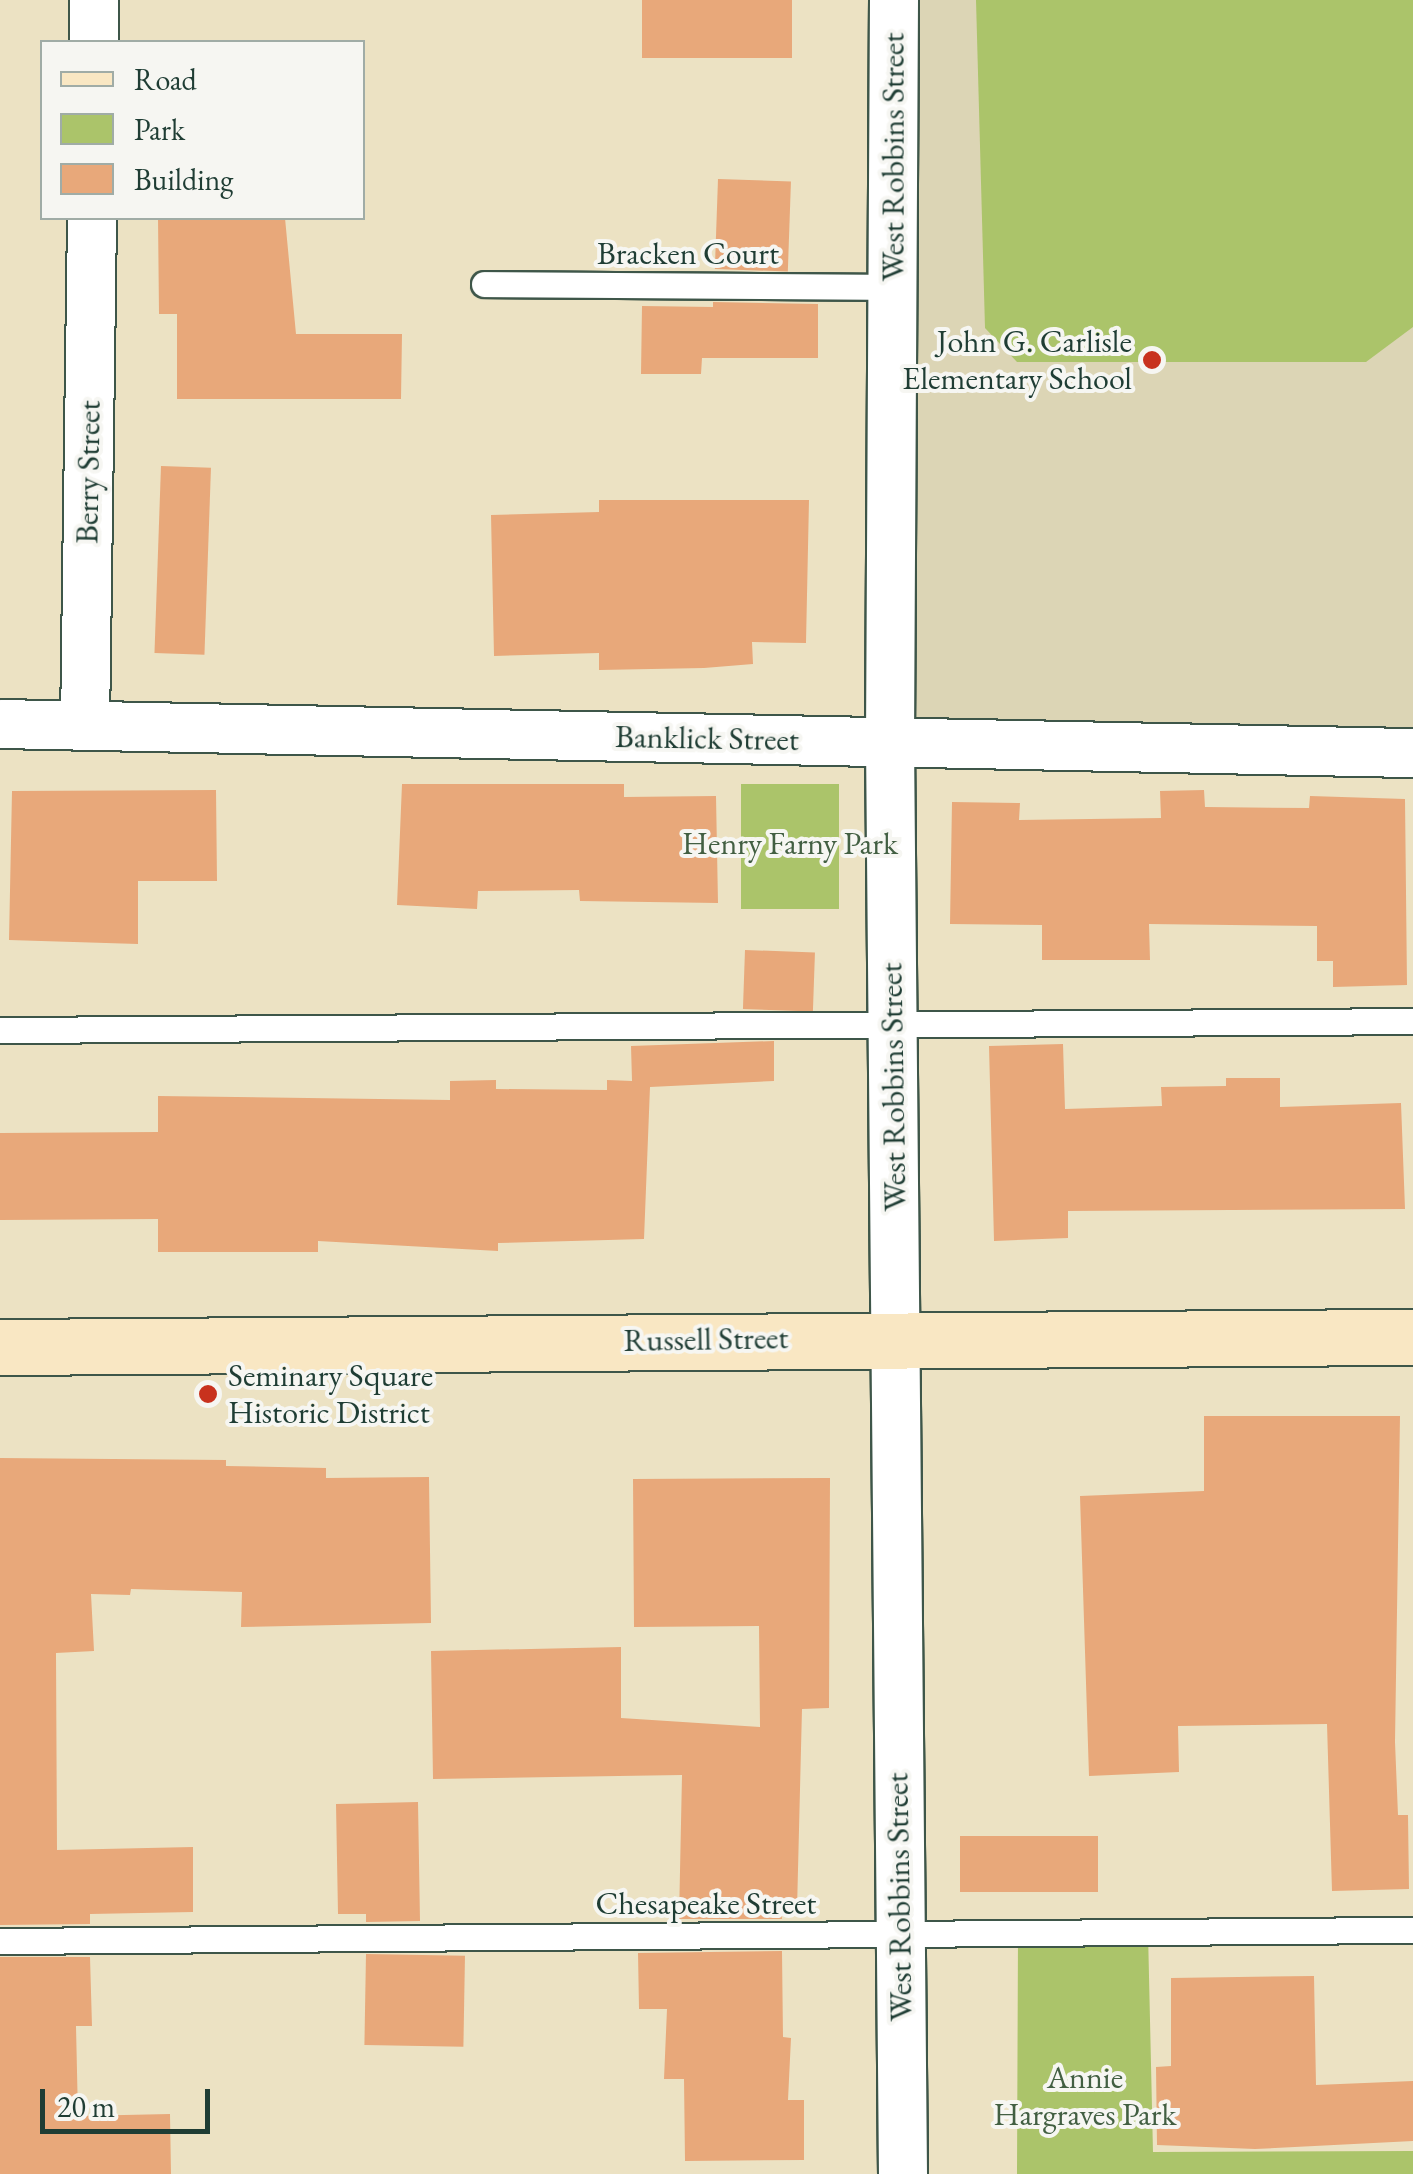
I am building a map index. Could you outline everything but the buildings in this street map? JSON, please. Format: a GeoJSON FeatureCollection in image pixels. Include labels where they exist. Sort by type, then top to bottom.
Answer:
{"type":"FeatureCollection","features":[{"type":"Feature","properties":{"kind":"street"},"geometry":{"type":"LineString","coordinates":[[94,0],[94,40]]}},
{"type":"Feature","properties":{"kind":"street","name":"West Robbins Street"},"geometry":{"type":"LineString","coordinates":[[894,0],[890,742],[903,2174]]}},
{"type":"Feature","properties":{"kind":"street","name":"Berry Street"},"geometry":{"type":"LineString","coordinates":[[85,726],[92,220]]}},
{"type":"Feature","properties":{"kind":"street","name":"Banklick Street"},"geometry":{"type":"LineString","coordinates":[[0,724],[1413,754]]}},
{"type":"Feature","properties":{"kind":"street","name":"Russell Street"},"geometry":{"type":"LineString","coordinates":[[0,1347],[896,1337],[1413,1336]]}},
{"type":"Feature","properties":{"kind":"lane","name":"Bracken Court"},"geometry":{"type":"LineString","coordinates":[[484,284],[892,287]]}},
{"type":"Feature","properties":{"kind":"lane"},"geometry":{"type":"LineString","coordinates":[[0,1030],[1413,1022]]}},
{"type":"Feature","properties":{"kind":"lane","name":"Chesapeake Street"},"geometry":{"type":"LineString","coordinates":[[0,1941],[1413,1930]]}},
{"type":"Feature","properties":{"kind":"shaded area","name":"John G. Carlisle Elementary School"},"geometry":{"type":"Polygon","coordinates":[[[894,0],[1413,0],[1413,742],[894,742],[894,0]]]}},
{"type":"Feature","properties":{"kind":"green space"},"geometry":{"type":"Polygon","coordinates":[[[976,0],[1413,0],[1413,327],[1366,362],[1017,362],[985,328],[976,0]]]}},
{"type":"Feature","properties":{"kind":"green space","name":"Henry Farny Park"},"geometry":{"type":"Polygon","coordinates":[[[741,784],[839,784],[839,909],[741,909],[741,784]]]}},
{"type":"Feature","properties":{"kind":"green space","name":"Annie Hargraves Park"},"geometry":{"type":"Polygon","coordinates":[[[1148,1932],[1153,2152],[1413,2151],[1413,2174],[1017,2174],[1018,1933],[1148,1932]]]}},
{"type":"Feature","properties":{"kind":"place","name":"John G. Carlisle Elementary School"},"geometry":{"type":"Point","coordinates":[1152,360]}},
{"type":"Feature","properties":{"kind":"place","name":"Seminary Square Historic District"},"geometry":{"type":"Point","coordinates":[208,1394]}}]}
